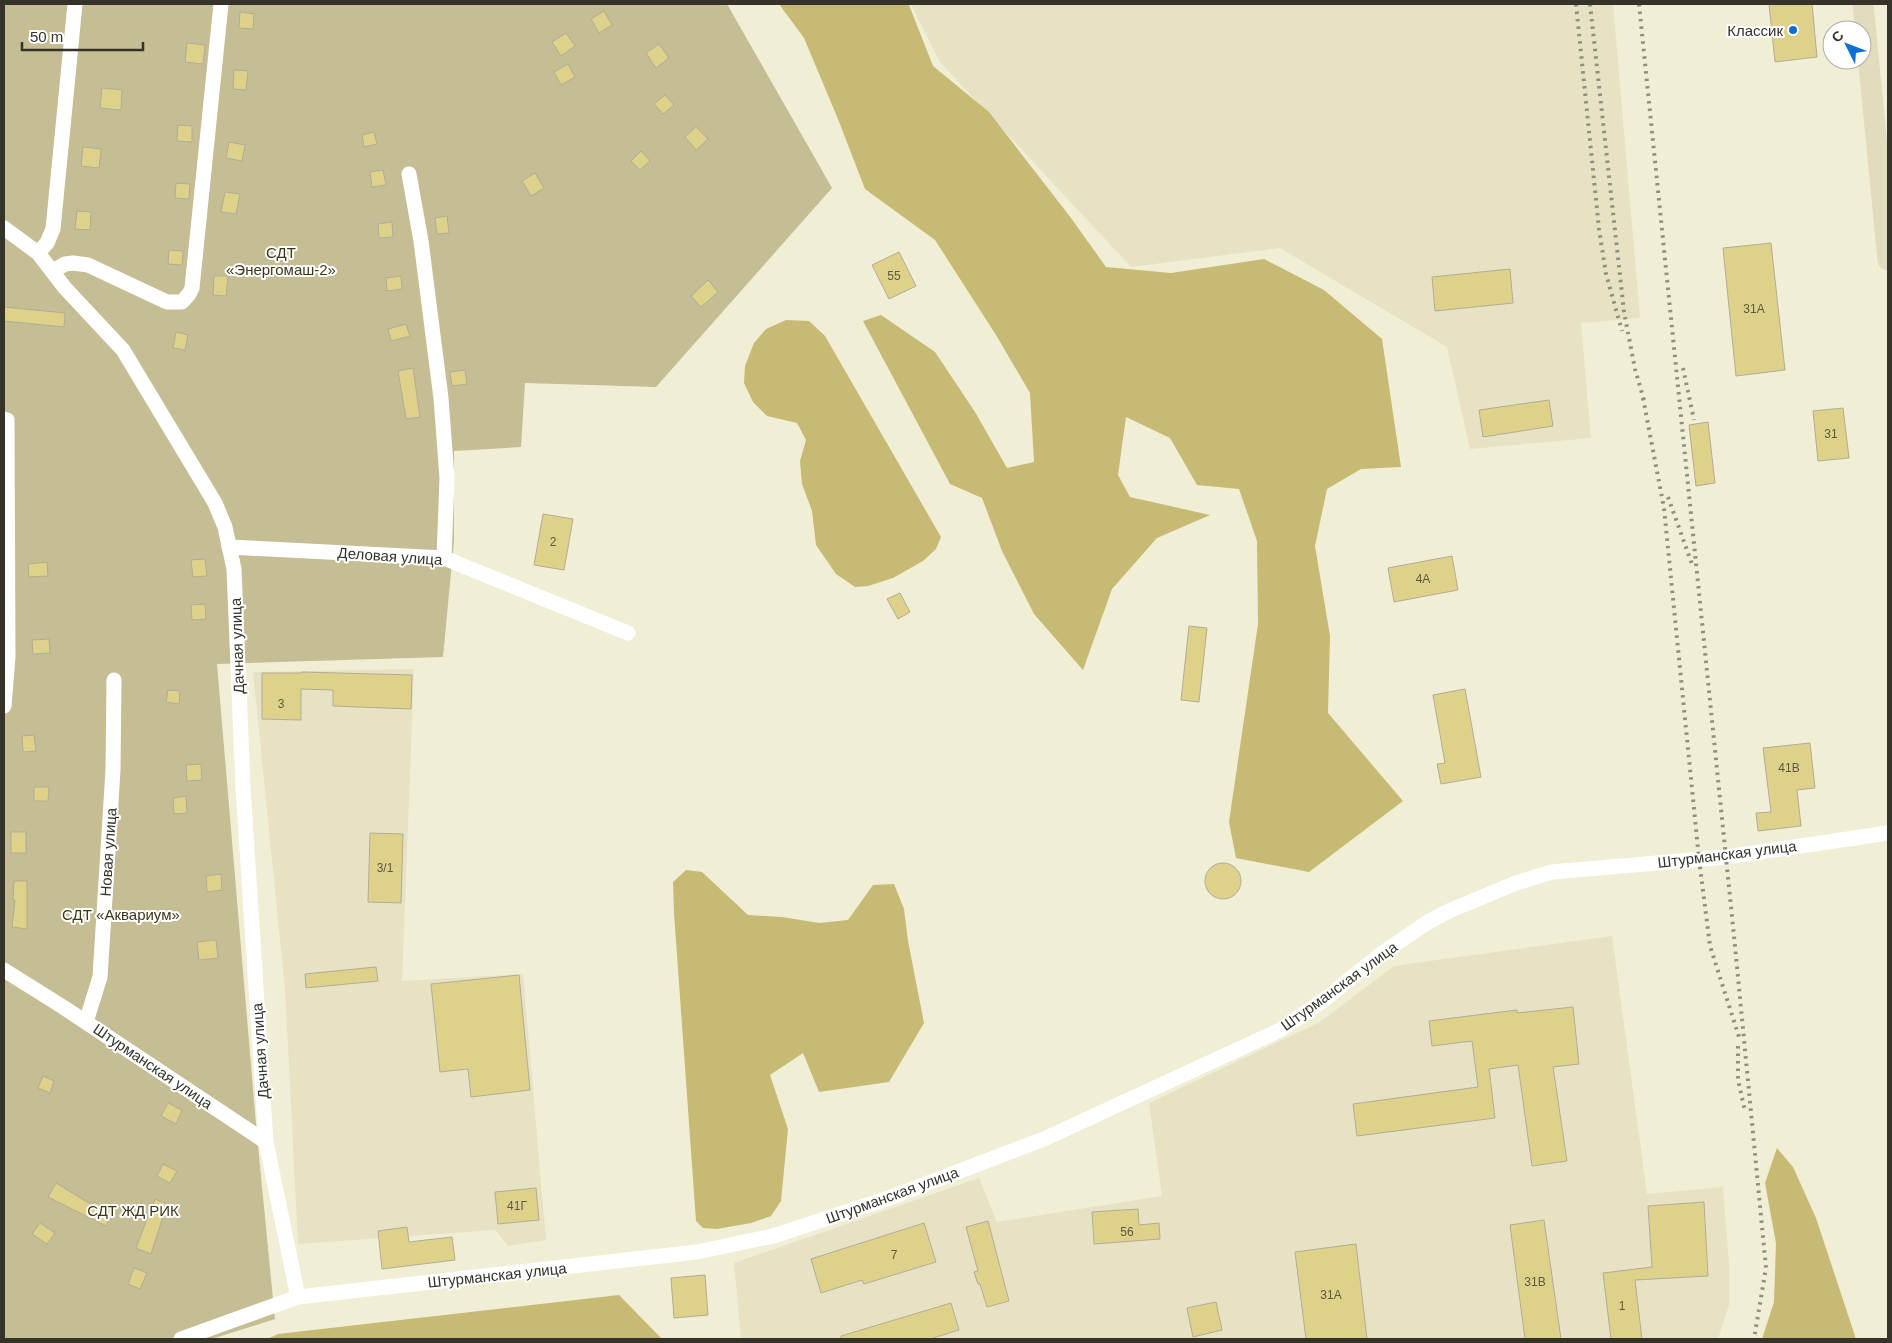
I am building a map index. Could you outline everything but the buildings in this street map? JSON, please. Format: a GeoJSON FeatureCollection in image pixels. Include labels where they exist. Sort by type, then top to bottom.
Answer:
{"type":"FeatureCollection","features":[{"type":"Feature","properties":{"kind":"main road"},"geometry":{"type":"LineString","coordinates":[[1863,4],[1888,260]]}},
{"type":"Feature","properties":{"kind":"street"},"geometry":{"type":"LineString","coordinates":[[38,252],[47,243],[53,229],[75,4]]}},
{"type":"Feature","properties":{"kind":"street"},"geometry":{"type":"LineString","coordinates":[[53,271],[65,264],[81,263],[167,302],[182,302],[189,294],[192,288],[221,4]]}},
{"type":"Feature","properties":{"kind":"street"},"geometry":{"type":"LineString","coordinates":[[409,174],[421,241],[441,398],[446,478],[444,558]]}},
{"type":"Feature","properties":{"kind":"street","name":"Дачная улица"},"geometry":{"type":"LineString","coordinates":[[4,228],[38,252],[65,288],[123,350],[215,503],[224,527],[234,569],[243,787],[266,1142]]}},
{"type":"Feature","properties":{"kind":"street"},"geometry":{"type":"LineString","coordinates":[[4,419],[7,420],[8,657],[4,706]]}},
{"type":"Feature","properties":{"kind":"street","name":"Деловая улица"},"geometry":{"type":"LineString","coordinates":[[229,547],[444,558],[628,633]]}},
{"type":"Feature","properties":{"kind":"street","name":"Новая улица"},"geometry":{"type":"LineString","coordinates":[[86,1022],[100,977],[113,770],[114,680]]}},
{"type":"Feature","properties":{"kind":"street","name":"Штурманская улица"},"geometry":{"type":"LineString","coordinates":[[181,1339],[298,1297],[697,1252],[773,1236],[889,1198],[1044,1139],[1280,1030],[1324,1000],[1382,954],[1428,922],[1451,910],[1516,883],[1552,872],[1726,857],[1888,833]]}},
{"type":"Feature","properties":{"kind":"street","name":"Штурманская улица"},"geometry":{"type":"LineString","coordinates":[[4,970],[86,1022],[266,1142]]}},
{"type":"Feature","properties":{"kind":"street"},"geometry":{"type":"LineString","coordinates":[[266,1142],[298,1297]]}},
{"type":"Feature","properties":{"kind":"shaded area"},"geometry":{"type":"Polygon","coordinates":[[[779,4],[909,5],[933,66],[989,112],[1071,218],[1106,267],[1171,273],[1264,259],[1324,290],[1382,339],[1401,467],[1361,469],[1327,489],[1315,546],[1330,636],[1328,713],[1403,801],[1309,872],[1236,858],[1229,822],[1258,624],[1257,541],[1239,489],[1197,485],[1170,438],[1126,417],[1118,475],[1130,497],[1210,515],[1157,538],[1112,589],[1083,670],[1034,614],[1002,551],[982,498],[950,484],[863,321],[881,315],[935,352],[975,412],[1007,468],[1034,462],[1030,393],[996,335],[935,240],[865,189],[804,38],[779,4]]]}},
{"type":"Feature","properties":{"kind":"shaded area"},"geometry":{"type":"Polygon","coordinates":[[[911,4],[1613,4],[1640,318],[1581,323],[1591,438],[1470,449],[1447,347],[1280,248],[1131,267],[940,62],[911,4]]]}},
{"type":"Feature","properties":{"kind":"shaded area"},"geometry":{"type":"Polygon","coordinates":[[[786,320],[809,321],[825,336],[941,537],[936,549],[923,561],[893,578],[868,586],[855,587],[836,574],[816,545],[812,511],[802,484],[800,461],[806,440],[797,423],[767,416],[753,402],[744,383],[745,366],[754,343],[766,329],[786,320]]]}},
{"type":"Feature","properties":{"kind":"shaded area"},"geometry":{"type":"Polygon","coordinates":[[[414,669],[402,981],[523,974],[546,1240],[508,1246],[495,1230],[298,1244],[285,989],[253,672],[414,669]]]}},
{"type":"Feature","properties":{"kind":"shaded area"},"geometry":{"type":"Polygon","coordinates":[[[686,870],[702,872],[748,915],[782,917],[819,923],[848,920],[873,885],[894,884],[904,909],[908,941],[924,1023],[889,1082],[819,1092],[803,1053],[770,1075],[788,1129],[781,1201],[771,1216],[751,1223],[717,1229],[703,1228],[696,1221],[673,882],[686,870]]]}},
{"type":"Feature","properties":{"kind":"shaded area"},"geometry":{"type":"Polygon","coordinates":[[[1612,936],[1647,1194],[1723,1187],[1729,1264],[1729,1305],[1718,1339],[741,1339],[734,1263],[979,1178],[997,1222],[1162,1196],[1149,1103],[1320,1022],[1394,966],[1612,936]]]}},
{"type":"Feature","properties":{"kind":"shaded area"},"geometry":{"type":"Polygon","coordinates":[[[1777,1148],[1793,1167],[1816,1218],[1856,1339],[1762,1339],[1774,1302],[1776,1243],[1765,1183],[1777,1148]]]}},
{"type":"Feature","properties":{"kind":"shaded area"},"geometry":{"type":"Polygon","coordinates":[[[619,1295],[662,1339],[267,1339],[278,1334],[619,1295]]]}},
{"type":"Feature","properties":{"kind":"green space"},"geometry":{"type":"Polygon","coordinates":[[[4,4],[727,4],[832,188],[656,387],[525,383],[521,447],[454,451],[454,541],[443,657],[217,664],[257,1136],[275,1319],[212,1339],[4,1339],[4,4]]]}},
{"type":"Feature","properties":{"kind":"railway"},"geometry":{"type":"LineString","coordinates":[[1576,4],[1599,229],[1606,274],[1622,331]]}},
{"type":"Feature","properties":{"kind":"railway"},"geometry":{"type":"LineString","coordinates":[[1590,4],[1624,312],[1635,369],[1645,404]]}},
{"type":"Feature","properties":{"kind":"railway"},"geometry":{"type":"LineString","coordinates":[[1639,4],[1766,1268],[1754,1339]]}},
{"type":"Feature","properties":{"kind":"railway"},"geometry":{"type":"LineString","coordinates":[[1683,368],[1694,420]]}},
{"type":"Feature","properties":{"kind":"railway"},"geometry":{"type":"LineString","coordinates":[[1643,398],[1664,508],[1699,859],[1710,946],[1739,1037]]}},
{"type":"Feature","properties":{"kind":"railway"},"geometry":{"type":"LineString","coordinates":[[1668,497],[1693,567]]}},
{"type":"Feature","properties":{"kind":"railway"},"geometry":{"type":"LineString","coordinates":[[1738,1046],[1738,1080],[1745,1111]]}},
{"type":"Feature","properties":{"kind":"place","name":"Классик"},"geometry":{"type":"Point","coordinates":[1793,30]}},
{"type":"Feature","properties":{"kind":"park label","name":"СДТ «Энергомаш-2»"},"geometry":{"type":"Point","coordinates":[281,260]}},
{"type":"Feature","properties":{"kind":"park label","name":"СДТ «Аквариум»"},"geometry":{"type":"Point","coordinates":[121,914]}},
{"type":"Feature","properties":{"kind":"park label","name":"СДТ ЖД РИК"},"geometry":{"type":"Point","coordinates":[133,1210]}}]}
